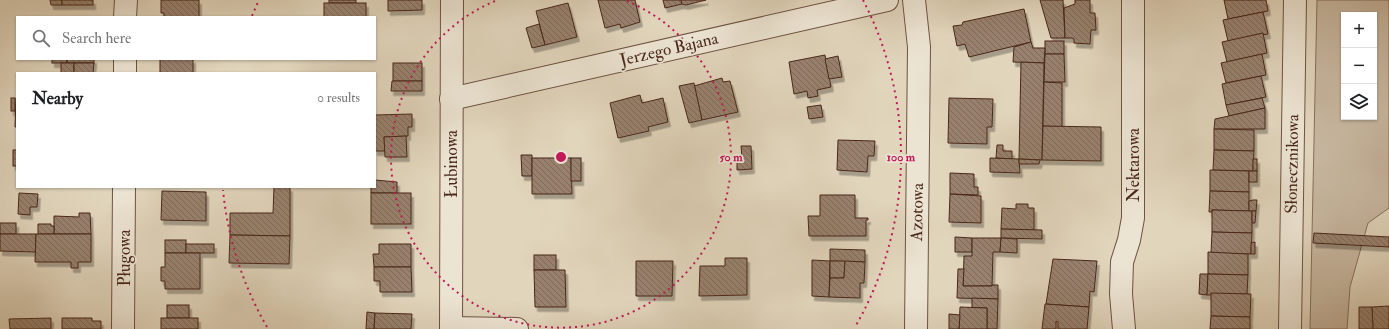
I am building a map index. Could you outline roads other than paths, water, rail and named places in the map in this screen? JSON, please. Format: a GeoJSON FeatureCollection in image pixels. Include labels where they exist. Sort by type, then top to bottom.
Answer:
{"type":"FeatureCollection","features":[{"type":"Feature","properties":{"kind":"street"},"geometry":{"type":"LineString","coordinates":[[126,0],[126,16]]}},
{"type":"Feature","properties":{"kind":"street","name":"Łubinowa"},"geometry":{"type":"LineString","coordinates":[[451,329],[452,0]]}},
{"type":"Feature","properties":{"kind":"street","name":"Jerzego Bajana"},"geometry":{"type":"LineString","coordinates":[[451,99],[887,0]]}},
{"type":"Feature","properties":{"kind":"street","name":"Azotowa"},"geometry":{"type":"LineString","coordinates":[[914,0],[919,47],[916,329]]}},
{"type":"Feature","properties":{"kind":"street","name":"Nektarowa"},"geometry":{"type":"LineString","coordinates":[[1124,329],[1121,294],[1122,262],[1129,240],[1133,218],[1133,0]]}},
{"type":"Feature","properties":{"kind":"street","name":"Słonecznikowa"},"geometry":{"type":"LineString","coordinates":[[1290,329],[1295,0]]}},
{"type":"Feature","properties":{"kind":"street"},"geometry":{"type":"LineString","coordinates":[[125,60],[125,72]]}},
{"type":"Feature","properties":{"kind":"street","name":"Pługowa"},"geometry":{"type":"LineString","coordinates":[[123,329],[124,188]]}},
{"type":"Feature","properties":{"kind":"street"},"geometry":{"type":"LineString","coordinates":[[451,329],[517,329]]}}]}
